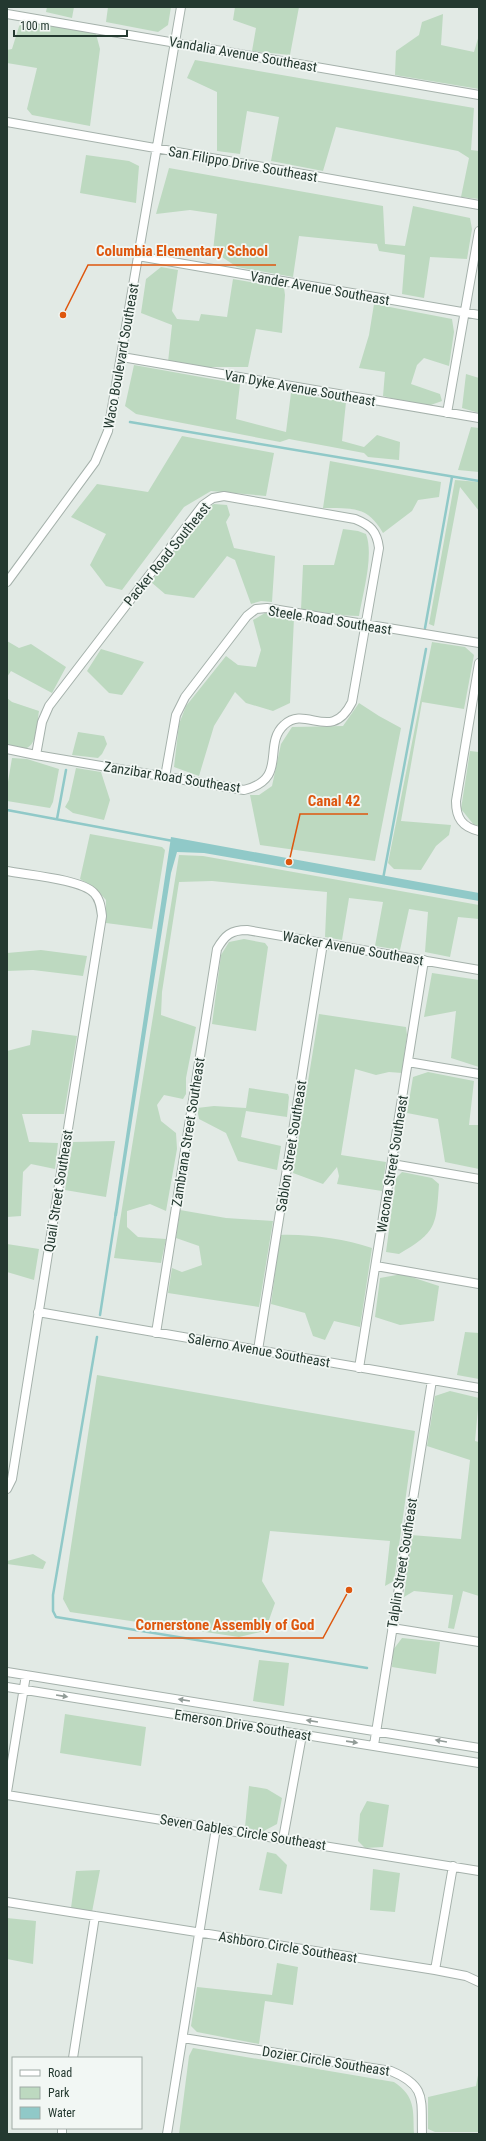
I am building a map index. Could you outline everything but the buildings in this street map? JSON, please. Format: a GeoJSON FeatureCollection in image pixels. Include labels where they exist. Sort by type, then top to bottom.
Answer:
{"type":"FeatureCollection","features":[{"type":"Feature","properties":{"kind":"street","name":"Waco Boulevard Southeast"},"geometry":{"type":"LineString","coordinates":[[7,582],[95,462],[108,431],[122,357],[181,7]]}},
{"type":"Feature","properties":{"kind":"street","name":"Vandalia Avenue Southeast"},"geometry":{"type":"LineString","coordinates":[[7,14],[479,95]]}},
{"type":"Feature","properties":{"kind":"street","name":"San Filippo Drive Southeast"},"geometry":{"type":"LineString","coordinates":[[7,122],[479,205]]}},
{"type":"Feature","properties":{"kind":"street"},"geometry":{"type":"LineString","coordinates":[[447,413],[479,231]]}},
{"type":"Feature","properties":{"kind":"street","name":"Vander Avenue Southeast"},"geometry":{"type":"LineString","coordinates":[[138,256],[479,315]]}},
{"type":"Feature","properties":{"kind":"street","name":"Van Dyke Avenue Southeast"},"geometry":{"type":"LineString","coordinates":[[122,357],[479,418]]}},
{"type":"Feature","properties":{"kind":"street","name":"Packer Road Southeast"},"geometry":{"type":"LineString","coordinates":[[36,755],[42,722],[49,706],[203,505],[213,498],[224,496],[355,519],[367,524],[376,532]]}},
{"type":"Feature","properties":{"kind":"street","name":"Zanzibar Road Southeast"},"geometry":{"type":"LineString","coordinates":[[7,749],[244,790],[258,787],[266,779],[271,770],[277,736],[284,725],[299,719],[339,720],[346,714],[352,702],[379,548],[376,532]]}},
{"type":"Feature","properties":{"kind":"street","name":"Steele Road Southeast"},"geometry":{"type":"LineString","coordinates":[[165,777],[176,715],[185,697],[247,616],[256,609],[267,608],[479,643]]}},
{"type":"Feature","properties":{"kind":"street"},"geometry":{"type":"LineString","coordinates":[[479,663],[456,801],[456,812],[461,822],[467,827],[479,831]]}},
{"type":"Feature","properties":{"kind":"street","name":"Quail Street Southeast"},"geometry":{"type":"LineString","coordinates":[[7,871],[80,884],[94,893],[100,903],[102,916],[12,1479],[7,1489]]}},
{"type":"Feature","properties":{"kind":"street","name":"Wacker Avenue Southeast"},"geometry":{"type":"LineString","coordinates":[[228,934],[236,930],[247,930],[479,970]]}},
{"type":"Feature","properties":{"kind":"street","name":"Zambrana Street Southeast"},"geometry":{"type":"LineString","coordinates":[[156,1333],[217,949],[228,934]]}},
{"type":"Feature","properties":{"kind":"street","name":"Sablon Street Southeast"},"geometry":{"type":"LineString","coordinates":[[258,1350],[323,943]]}},
{"type":"Feature","properties":{"kind":"street","name":"Wacona Street Southeast"},"geometry":{"type":"LineString","coordinates":[[359,1368],[424,960]]}},
{"type":"Feature","properties":{"kind":"street"},"geometry":{"type":"LineString","coordinates":[[408,1062],[479,1074]]}},
{"type":"Feature","properties":{"kind":"street"},"geometry":{"type":"LineString","coordinates":[[392,1164],[479,1179]]}},
{"type":"Feature","properties":{"kind":"street"},"geometry":{"type":"LineString","coordinates":[[376,1266],[479,1284]]}},
{"type":"Feature","properties":{"kind":"street","name":"Salerno Avenue Southeast"},"geometry":{"type":"LineString","coordinates":[[38,1312],[479,1388]]}},
{"type":"Feature","properties":{"kind":"street","name":"Talplin Street Southeast"},"geometry":{"type":"LineString","coordinates":[[374,1745],[432,1380]]}},
{"type":"Feature","properties":{"kind":"street"},"geometry":{"type":"LineString","coordinates":[[392,1628],[479,1642]]}},
{"type":"Feature","properties":{"kind":"street","name":"Emerson Drive Southeast"},"geometry":{"type":"LineString","coordinates":[[7,1672],[376,1730],[479,1748]]}},
{"type":"Feature","properties":{"kind":"street"},"geometry":{"type":"LineString","coordinates":[[7,1793],[26,1675]]}},
{"type":"Feature","properties":{"kind":"street","name":"Emerson Drive Southeast"},"geometry":{"type":"LineString","coordinates":[[7,1688],[374,1745],[479,1763]]}},
{"type":"Feature","properties":{"kind":"street"},"geometry":{"type":"LineString","coordinates":[[284,1839],[302,1735]]}},
{"type":"Feature","properties":{"kind":"street","name":"Seven Gables Circle Southeast"},"geometry":{"type":"LineString","coordinates":[[7,1793],[479,1871]]}},
{"type":"Feature","properties":{"kind":"street"},"geometry":{"type":"LineString","coordinates":[[167,2134],[216,1828]]}},
{"type":"Feature","properties":{"kind":"street"},"geometry":{"type":"LineString","coordinates":[[435,1970],[453,1866]]}},
{"type":"Feature","properties":{"kind":"street","name":"Ashboro Circle Southeast"},"geometry":{"type":"LineString","coordinates":[[7,1902],[435,1970],[466,1976],[479,1982]]}},
{"type":"Feature","properties":{"kind":"street"},"geometry":{"type":"LineString","coordinates":[[73,2057],[95,1916]]}},
{"type":"Feature","properties":{"kind":"street","name":"Dozier Circle Southeast"},"geometry":{"type":"LineString","coordinates":[[183,2038],[391,2071],[407,2078],[417,2087],[422,2099],[422,2134]]}},
{"type":"Feature","properties":{"kind":"green space"},"geometry":{"type":"Polygon","coordinates":[[[47,7],[74,7],[72,18],[46,12],[47,7]]]}},
{"type":"Feature","properties":{"kind":"green space"},"geometry":{"type":"Polygon","coordinates":[[[108,7],[171,7],[168,25],[158,32],[106,22],[108,7]]]}},
{"type":"Feature","properties":{"kind":"green space"},"geometry":{"type":"Polygon","coordinates":[[[235,7],[299,7],[290,55],[252,51],[256,28],[233,20],[235,7]]]}},
{"type":"Feature","properties":{"kind":"green space"},"geometry":{"type":"Polygon","coordinates":[[[443,14],[441,45],[474,52],[479,35],[479,89],[395,75],[396,51],[419,35],[422,22],[443,14]]]}},
{"type":"Feature","properties":{"kind":"green space"},"geometry":{"type":"Polygon","coordinates":[[[21,20],[78,29],[96,34],[100,49],[90,126],[32,115],[27,109],[37,68],[7,63],[7,50],[12,49],[21,20]]]}},
{"type":"Feature","properties":{"kind":"green space"},"geometry":{"type":"Polygon","coordinates":[[[195,60],[474,108],[471,150],[479,151],[479,199],[461,197],[469,158],[458,151],[336,127],[323,171],[271,161],[279,117],[247,111],[240,154],[217,151],[217,92],[187,78],[195,60]]]}},
{"type":"Feature","properties":{"kind":"green space"},"geometry":{"type":"Polygon","coordinates":[[[86,155],[129,161],[139,166],[136,203],[80,193],[86,155]]]}},
{"type":"Feature","properties":{"kind":"green space"},"geometry":{"type":"Polygon","coordinates":[[[169,168],[383,206],[385,244],[405,246],[413,206],[470,218],[472,229],[467,259],[430,257],[424,298],[402,294],[405,255],[379,251],[377,244],[299,236],[293,277],[237,267],[213,251],[217,214],[190,210],[156,214],[169,168]]]}},
{"type":"Feature","properties":{"kind":"green space"},"geometry":{"type":"Polygon","coordinates":[[[161,267],[178,270],[172,311],[177,319],[199,321],[201,314],[227,317],[233,279],[284,288],[285,295],[282,333],[256,329],[248,367],[212,367],[211,370],[168,362],[172,325],[141,313],[146,279],[161,267]]]}},
{"type":"Feature","properties":{"kind":"green space"},"geometry":{"type":"Polygon","coordinates":[[[374,304],[452,319],[454,332],[449,366],[424,358],[417,365],[411,384],[440,394],[442,401],[425,407],[383,396],[385,372],[359,368],[369,335],[374,304]]]}},
{"type":"Feature","properties":{"kind":"green space"},"geometry":{"type":"Polygon","coordinates":[[[134,365],[240,384],[236,419],[286,432],[291,393],[346,402],[342,441],[364,447],[377,435],[400,442],[399,460],[368,457],[364,453],[289,439],[280,442],[136,414],[125,406],[134,365]]]}},
{"type":"Feature","properties":{"kind":"green space"},"geometry":{"type":"Polygon","coordinates":[[[466,374],[479,378],[479,413],[462,408],[466,374]]]}},
{"type":"Feature","properties":{"kind":"green space"},"geometry":{"type":"Polygon","coordinates":[[[471,427],[479,428],[479,472],[458,470],[471,427]]]}},
{"type":"Feature","properties":{"kind":"green space"},"geometry":{"type":"Polygon","coordinates":[[[182,436],[274,453],[266,496],[211,491],[184,507],[122,590],[106,586],[90,565],[106,534],[71,517],[97,484],[148,492],[182,436]]]}},
{"type":"Feature","properties":{"kind":"green space"},"geometry":{"type":"Polygon","coordinates":[[[330,461],[441,482],[439,497],[418,500],[412,511],[383,533],[371,517],[358,510],[323,508],[330,461]]]}},
{"type":"Feature","properties":{"kind":"green space"},"geometry":{"type":"Polygon","coordinates":[[[455,480],[479,482],[479,511],[460,487],[434,626],[429,624],[455,480]]]}},
{"type":"Feature","properties":{"kind":"green space"},"geometry":{"type":"Polygon","coordinates":[[[214,504],[227,505],[230,515],[226,522],[234,548],[275,556],[272,602],[261,601],[251,604],[235,560],[227,556],[194,598],[165,594],[151,582],[202,512],[214,504]]]}},
{"type":"Feature","properties":{"kind":"green space"},"geometry":{"type":"Polygon","coordinates":[[[343,529],[358,531],[366,534],[368,543],[369,552],[367,574],[359,616],[301,610],[303,565],[334,565],[343,529]]]}},
{"type":"Feature","properties":{"kind":"green space"},"geometry":{"type":"Polygon","coordinates":[[[265,613],[294,618],[290,703],[273,711],[246,703],[235,692],[214,726],[199,776],[174,767],[179,724],[186,706],[226,656],[238,665],[256,667],[261,650],[253,620],[265,613]]]}},
{"type":"Feature","properties":{"kind":"green space"},"geometry":{"type":"Polygon","coordinates":[[[7,641],[19,648],[31,644],[66,667],[52,693],[11,671],[7,677],[7,641]]]}},
{"type":"Feature","properties":{"kind":"green space"},"geometry":{"type":"Polygon","coordinates":[[[432,642],[465,647],[474,655],[464,709],[422,702],[401,821],[451,825],[449,835],[436,846],[421,870],[394,869],[388,863],[432,642]]]}},
{"type":"Feature","properties":{"kind":"green space"},"geometry":{"type":"Polygon","coordinates":[[[101,649],[144,662],[122,695],[109,693],[87,671],[101,649]]]}},
{"type":"Feature","properties":{"kind":"green space"},"geometry":{"type":"Polygon","coordinates":[[[7,698],[12,702],[39,711],[36,734],[32,744],[28,748],[21,749],[7,746],[7,698]]]}},
{"type":"Feature","properties":{"kind":"green space"},"geometry":{"type":"Polygon","coordinates":[[[359,703],[401,728],[375,861],[260,845],[250,795],[259,795],[272,786],[281,744],[292,727],[343,726],[359,703]]]}},
{"type":"Feature","properties":{"kind":"green space"},"geometry":{"type":"Polygon","coordinates":[[[78,732],[104,736],[107,744],[102,754],[98,758],[72,755],[78,732]]]}},
{"type":"Feature","properties":{"kind":"green space"},"geometry":{"type":"Polygon","coordinates":[[[470,751],[479,752],[479,825],[474,825],[461,809],[470,751]]]}},
{"type":"Feature","properties":{"kind":"green space"},"geometry":{"type":"Polygon","coordinates":[[[12,758],[27,759],[59,769],[53,802],[50,808],[7,801],[7,788],[12,758]]]}},
{"type":"Feature","properties":{"kind":"green space"},"geometry":{"type":"Polygon","coordinates":[[[76,768],[101,772],[110,800],[104,820],[73,813],[65,807],[69,800],[76,768]]]}},
{"type":"Feature","properties":{"kind":"green space"},"geometry":{"type":"Polygon","coordinates":[[[90,834],[162,847],[165,850],[152,929],[106,923],[106,900],[95,888],[80,879],[90,834]]]}},
{"type":"Feature","properties":{"kind":"green space"},"geometry":{"type":"Polygon","coordinates":[[[179,855],[203,856],[479,905],[479,919],[458,917],[450,957],[425,952],[428,912],[409,909],[400,950],[375,946],[383,902],[349,898],[342,940],[325,937],[327,892],[212,881],[179,882],[162,992],[161,1015],[196,1027],[186,1078],[186,1094],[183,1099],[164,1095],[157,1105],[161,1121],[176,1133],[177,1149],[166,1211],[150,1204],[127,1211],[127,1227],[138,1237],[166,1239],[161,1263],[114,1258],[179,855]]]}},
{"type":"Feature","properties":{"kind":"green space"},"geometry":{"type":"Polygon","coordinates":[[[244,939],[265,943],[268,947],[256,1031],[212,1024],[221,955],[229,942],[244,939]]]}},
{"type":"Feature","properties":{"kind":"green space"},"geometry":{"type":"Polygon","coordinates":[[[41,950],[87,956],[83,976],[33,970],[7,971],[7,953],[41,950]]]}},
{"type":"Feature","properties":{"kind":"green space"},"geometry":{"type":"Polygon","coordinates":[[[432,973],[479,980],[479,1067],[451,1058],[456,1011],[424,1017],[432,973]]]}},
{"type":"Feature","properties":{"kind":"green space"},"geometry":{"type":"Polygon","coordinates":[[[319,1014],[406,1027],[407,1035],[402,1073],[389,1072],[376,1075],[355,1069],[341,1155],[386,1162],[382,1191],[337,1184],[339,1176],[337,1167],[323,1184],[293,1173],[319,1014]]]}},
{"type":"Feature","properties":{"kind":"green space"},"geometry":{"type":"Polygon","coordinates":[[[32,1030],[77,1036],[64,1114],[22,1114],[29,1142],[58,1143],[55,1169],[31,1164],[23,1172],[21,1216],[7,1217],[7,1051],[30,1045],[32,1030]]]}},
{"type":"Feature","properties":{"kind":"green space"},"geometry":{"type":"Polygon","coordinates":[[[428,1072],[474,1081],[469,1125],[479,1125],[479,1169],[445,1162],[438,1119],[407,1113],[413,1077],[428,1072]]]}},
{"type":"Feature","properties":{"kind":"green space"},"geometry":{"type":"Polygon","coordinates":[[[249,1088],[288,1094],[287,1117],[246,1111],[241,1137],[281,1146],[277,1170],[238,1161],[226,1133],[199,1119],[197,1108],[214,1106],[246,1108],[249,1088]]]}},
{"type":"Feature","properties":{"kind":"green space"},"geometry":{"type":"Polygon","coordinates":[[[115,1141],[106,1197],[65,1190],[73,1142],[115,1141]]]}},
{"type":"Feature","properties":{"kind":"green space"},"geometry":{"type":"Polygon","coordinates":[[[402,1172],[432,1178],[439,1184],[435,1219],[428,1233],[421,1240],[399,1254],[386,1252],[396,1178],[402,1172]]]}},
{"type":"Feature","properties":{"kind":"green space"},"geometry":{"type":"Polygon","coordinates":[[[180,1210],[226,1218],[273,1221],[259,1307],[168,1293],[172,1268],[182,1272],[202,1265],[199,1246],[176,1238],[180,1210]]]}},
{"type":"Feature","properties":{"kind":"green space"},"geometry":{"type":"Polygon","coordinates":[[[280,1235],[303,1235],[327,1238],[372,1248],[360,1327],[334,1321],[325,1340],[313,1336],[305,1313],[271,1304],[280,1235]]]}},
{"type":"Feature","properties":{"kind":"green space"},"geometry":{"type":"Polygon","coordinates":[[[7,1244],[39,1249],[34,1280],[7,1272],[7,1244]]]}},
{"type":"Feature","properties":{"kind":"green space"},"geometry":{"type":"Polygon","coordinates":[[[402,1274],[439,1286],[434,1321],[400,1325],[375,1317],[380,1278],[402,1274]]]}},
{"type":"Feature","properties":{"kind":"green space"},"geometry":{"type":"Polygon","coordinates":[[[465,1332],[479,1333],[479,1379],[457,1375],[465,1332]]]}},
{"type":"Feature","properties":{"kind":"green space"},"geometry":{"type":"Polygon","coordinates":[[[97,1375],[415,1431],[394,1581],[385,1586],[390,1541],[270,1531],[262,1581],[275,1603],[265,1631],[239,1637],[70,1612],[63,1599],[97,1375]]]}},
{"type":"Feature","properties":{"kind":"green space"},"geometry":{"type":"Polygon","coordinates":[[[450,1391],[479,1398],[475,1441],[479,1442],[479,1596],[463,1591],[454,1629],[448,1628],[453,1595],[414,1591],[404,1597],[411,1535],[461,1539],[470,1460],[427,1446],[435,1396],[450,1391]]]}},
{"type":"Feature","properties":{"kind":"green space"},"geometry":{"type":"Polygon","coordinates":[[[33,1554],[46,1562],[43,1569],[7,1564],[7,1561],[33,1554]]]}},
{"type":"Feature","properties":{"kind":"green space"},"geometry":{"type":"Polygon","coordinates":[[[402,1638],[440,1642],[436,1674],[392,1667],[393,1650],[402,1638]]]}},
{"type":"Feature","properties":{"kind":"green space"},"geometry":{"type":"Polygon","coordinates":[[[259,1660],[289,1663],[284,1706],[253,1701],[259,1660]]]}},
{"type":"Feature","properties":{"kind":"green space"},"geometry":{"type":"Polygon","coordinates":[[[65,1714],[146,1727],[141,1766],[60,1753],[65,1714]]]}},
{"type":"Feature","properties":{"kind":"green space"},"geometry":{"type":"Polygon","coordinates":[[[249,1786],[267,1789],[282,1798],[277,1824],[262,1832],[245,1827],[249,1786]]]}},
{"type":"Feature","properties":{"kind":"green space"},"geometry":{"type":"Polygon","coordinates":[[[367,1801],[389,1805],[383,1847],[365,1848],[358,1841],[360,1814],[367,1801]]]}},
{"type":"Feature","properties":{"kind":"green space"},"geometry":{"type":"Polygon","coordinates":[[[267,1852],[276,1854],[287,1865],[282,1894],[259,1890],[267,1852]]]}},
{"type":"Feature","properties":{"kind":"green space"},"geometry":{"type":"Polygon","coordinates":[[[373,1869],[400,1873],[395,1912],[370,1910],[373,1869]]]}},
{"type":"Feature","properties":{"kind":"green space"},"geometry":{"type":"Polygon","coordinates":[[[100,1870],[92,1912],[71,1908],[76,1871],[100,1870]]]}},
{"type":"Feature","properties":{"kind":"green space"},"geometry":{"type":"Polygon","coordinates":[[[7,1918],[36,1921],[33,1964],[7,1959],[7,1918]]]}},
{"type":"Feature","properties":{"kind":"green space"},"geometry":{"type":"Polygon","coordinates":[[[277,1963],[298,1967],[293,2005],[265,2001],[259,2044],[197,2032],[191,2026],[197,1987],[272,1995],[277,1963]]]}},
{"type":"Feature","properties":{"kind":"green space"},"geometry":{"type":"Polygon","coordinates":[[[193,2048],[394,2082],[410,2099],[413,2111],[414,2134],[179,2134],[189,2056],[193,2048]]]}},
{"type":"Feature","properties":{"kind":"green space"},"geometry":{"type":"Polygon","coordinates":[[[479,2070],[479,2132],[435,2132],[428,2129],[428,2097],[476,2086],[479,2070]]]}},
{"type":"Feature","properties":{"kind":"water"},"geometry":{"type":"Polygon","coordinates":[[[171,837],[479,893],[479,901],[204,853],[177,852],[171,873],[117,1216],[114,1216],[171,837]]]}},
{"type":"Feature","properties":{"kind":"waterway"},"geometry":{"type":"LineString","coordinates":[[130,422],[479,481]]}},
{"type":"Feature","properties":{"kind":"waterway"},"geometry":{"type":"LineString","coordinates":[[425,628],[452,477]]}},
{"type":"Feature","properties":{"kind":"waterway"},"geometry":{"type":"LineString","coordinates":[[383,879],[426,649]]}},
{"type":"Feature","properties":{"kind":"waterway"},"geometry":{"type":"LineString","coordinates":[[57,819],[66,770]]}},
{"type":"Feature","properties":{"kind":"waterway"},"geometry":{"type":"LineString","coordinates":[[7,810],[173,841]]}},
{"type":"Feature","properties":{"kind":"waterway"},"geometry":{"type":"LineString","coordinates":[[100,1315],[116,1212]]}},
{"type":"Feature","properties":{"kind":"waterway"},"geometry":{"type":"LineString","coordinates":[[97,1337],[53,1595],[53,1611],[56,1617],[367,1668]]}},
{"type":"Feature","properties":{"kind":"place","name":"Columbia Elementary School"},"geometry":{"type":"Point","coordinates":[63,315]}},
{"type":"Feature","properties":{"kind":"place","name":"Canal 42"},"geometry":{"type":"Point","coordinates":[289,862]}},
{"type":"Feature","properties":{"kind":"place","name":"Cornerstone Assembly of God"},"geometry":{"type":"Point","coordinates":[349,1590]}}]}
